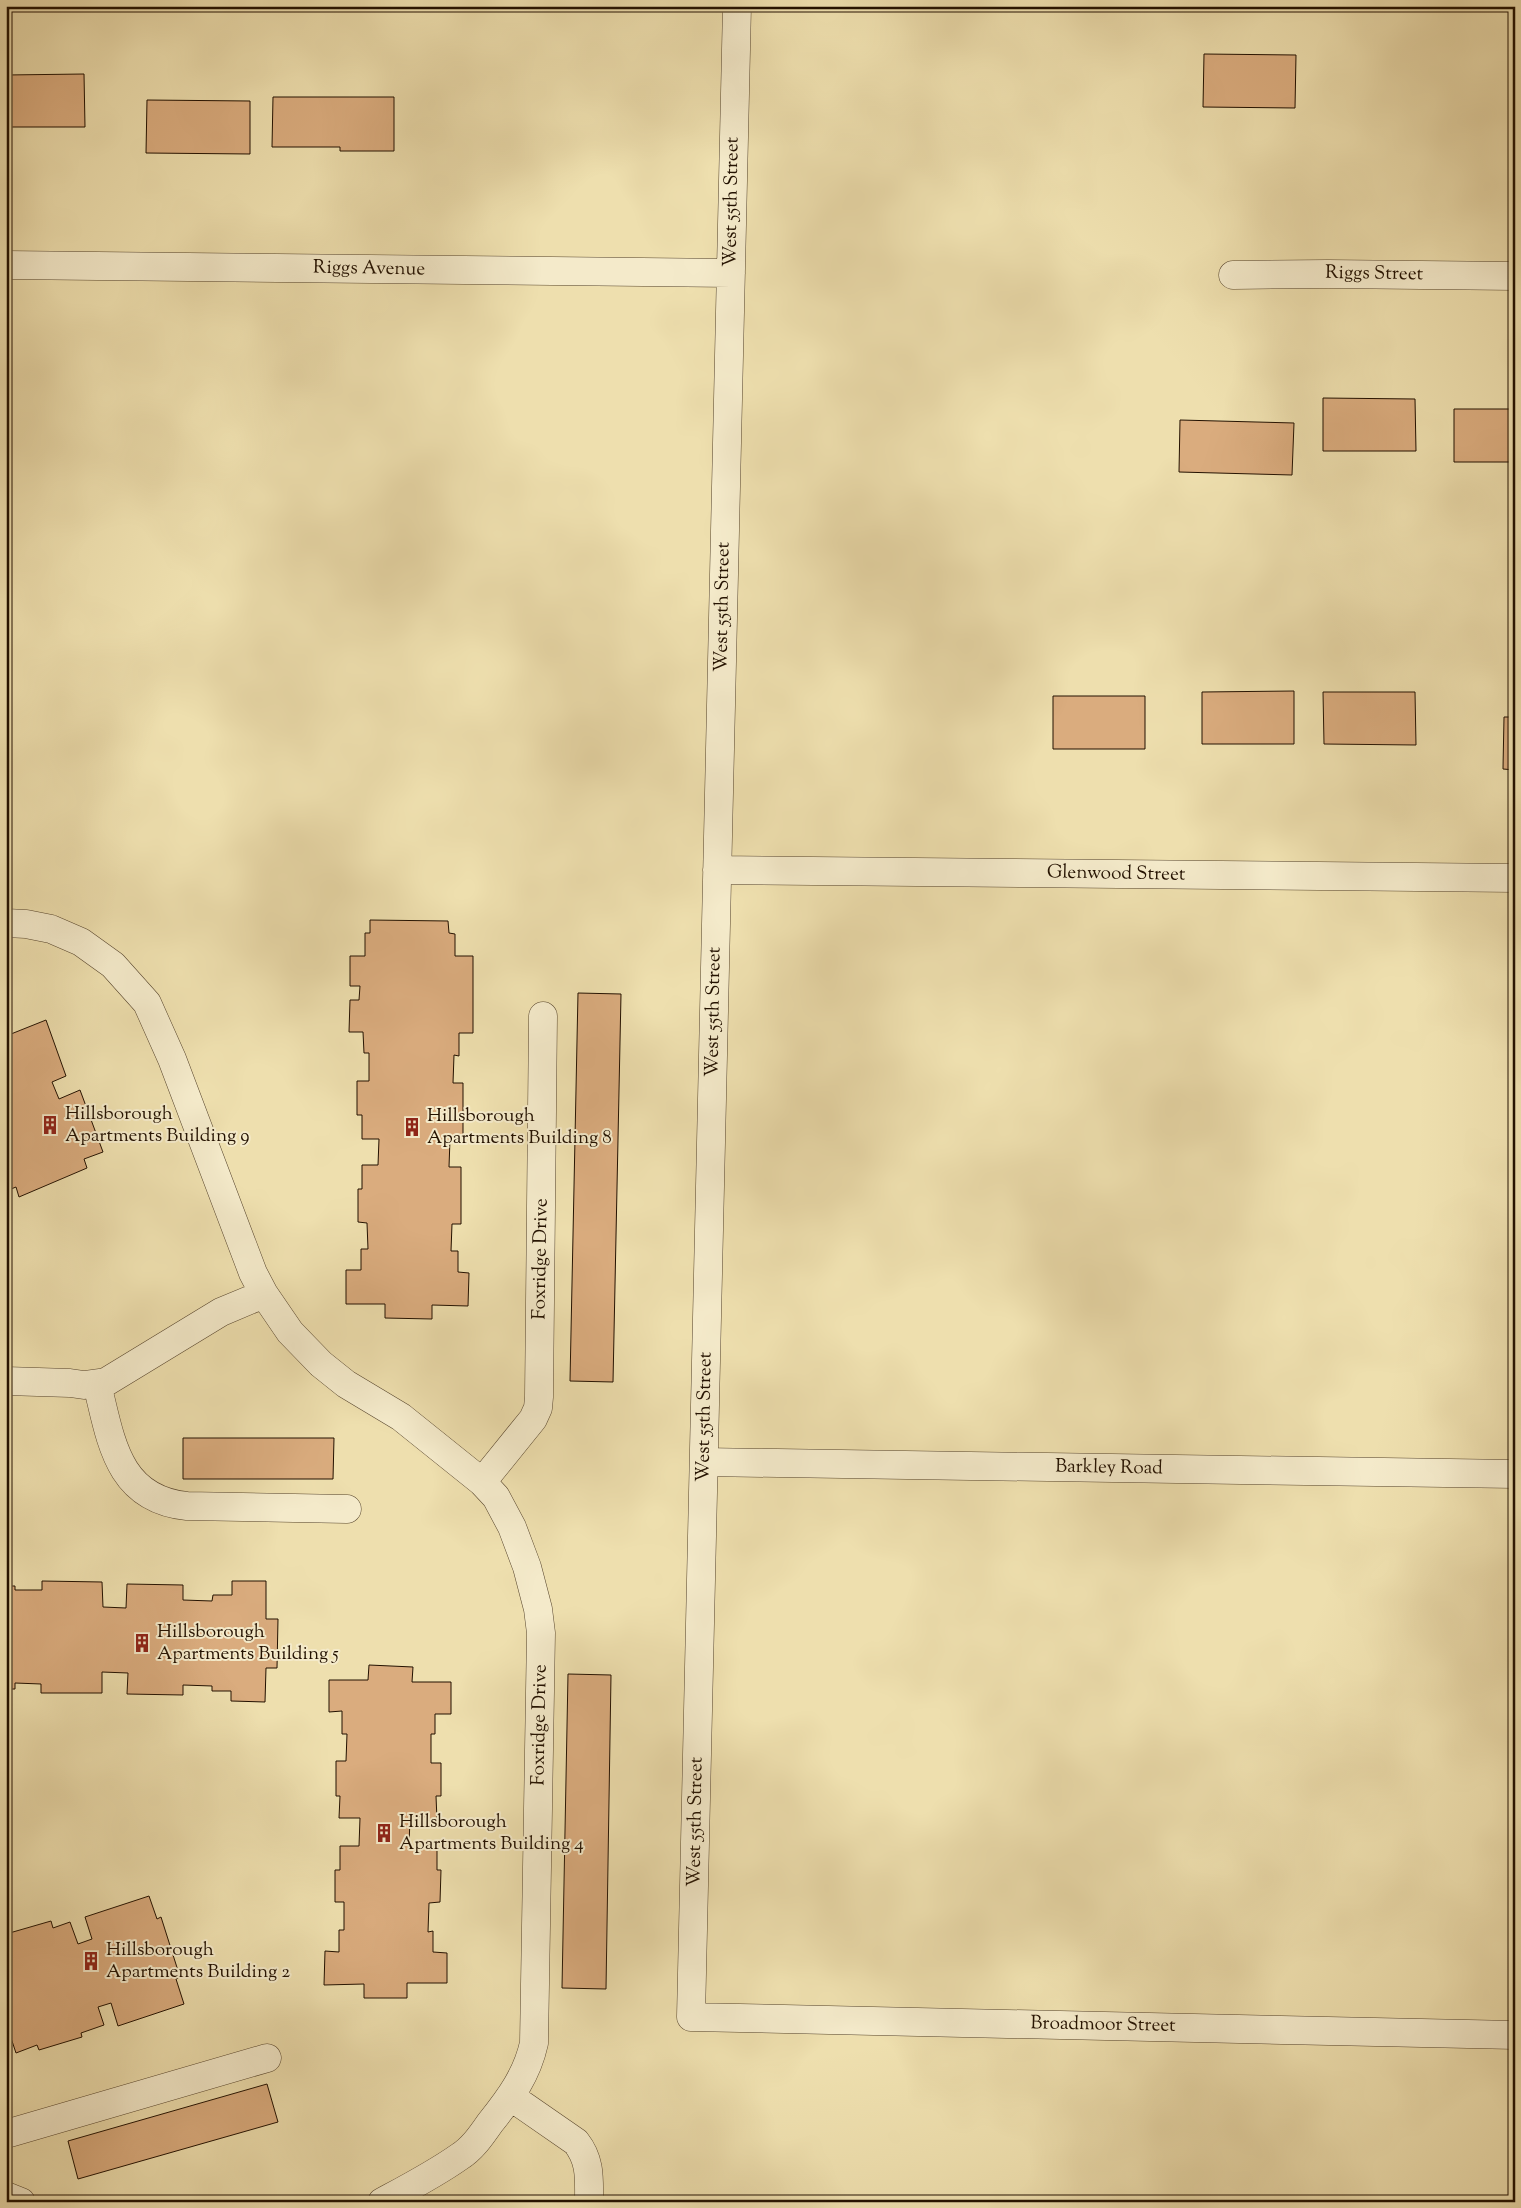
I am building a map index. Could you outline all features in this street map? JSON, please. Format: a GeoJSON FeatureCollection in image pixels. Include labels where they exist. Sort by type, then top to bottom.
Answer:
{"type":"FeatureCollection","features":[{"type":"Feature","properties":{"kind":"street","name":"West 55th Street"},"geometry":{"type":"LineString","coordinates":[[691,2017],[737,6]]}},
{"type":"Feature","properties":{"kind":"street","name":"Riggs Avenue"},"geometry":{"type":"LineString","coordinates":[[6,265],[731,274]]}},
{"type":"Feature","properties":{"kind":"street","name":"Riggs Street"},"geometry":{"type":"LineString","coordinates":[[1233,275],[1515,276]]}},
{"type":"Feature","properties":{"kind":"street","name":"Glenwood Street"},"geometry":{"type":"LineString","coordinates":[[717,870],[1515,878]]}},
{"type":"Feature","properties":{"kind":"street","name":"Foxridge Drive"},"geometry":{"type":"LineString","coordinates":[[6,923],[26,924],[51,929],[81,942],[112,965],[147,1003],[172,1059],[254,1273],[264,1294],[290,1332],[321,1364],[346,1384],[400,1417],[482,1482],[496,1497],[512,1527],[533,1587],[541,1633],[534,2043],[528,2066],[511,2097],[475,2143],[460,2157],[415,2185],[382,2202]]}},
{"type":"Feature","properties":{"kind":"street","name":"Foxridge Drive"},"geometry":{"type":"LineString","coordinates":[[482,1482],[533,1419],[538,1408],[543,1016]]}},
{"type":"Feature","properties":{"kind":"street"},"geometry":{"type":"LineString","coordinates":[[6,1381],[97,1384],[106,1382],[221,1312],[264,1294]]}},
{"type":"Feature","properties":{"kind":"street"},"geometry":{"type":"LineString","coordinates":[[97,1384],[114,1452],[124,1470],[137,1486],[154,1498],[168,1504],[187,1506],[347,1508]]}},
{"type":"Feature","properties":{"kind":"street","name":"Barkley Road"},"geometry":{"type":"LineString","coordinates":[[704,1462],[1515,1474]]}},
{"type":"Feature","properties":{"kind":"street","name":"Broadmoor Street"},"geometry":{"type":"LineString","coordinates":[[691,2017],[1515,2035]]}},
{"type":"Feature","properties":{"kind":"street"},"geometry":{"type":"LineString","coordinates":[[6,2134],[267,2058]]}},
{"type":"Feature","properties":{"kind":"street"},"geometry":{"type":"LineString","coordinates":[[511,2097],[576,2142],[583,2151],[589,2172],[589,2202]]}},
{"type":"Feature","properties":{"kind":"street"},"geometry":{"type":"LineString","coordinates":[[6,2196],[21,2202]]}},
{"type":"Feature","properties":{"kind":"building"},"geometry":{"type":"Polygon","coordinates":[[[1204,54],[1296,55],[1295,108],[1203,107],[1204,54]]]}},
{"type":"Feature","properties":{"kind":"building"},"geometry":{"type":"Polygon","coordinates":[[[84,74],[85,127],[6,127],[6,75],[84,74]]]}},
{"type":"Feature","properties":{"kind":"building"},"geometry":{"type":"Polygon","coordinates":[[[273,97],[394,97],[394,151],[340,151],[340,147],[272,147],[273,97]]]}},
{"type":"Feature","properties":{"kind":"building"},"geometry":{"type":"Polygon","coordinates":[[[147,100],[250,101],[250,154],[146,153],[147,100]]]}},
{"type":"Feature","properties":{"kind":"building"},"geometry":{"type":"Polygon","coordinates":[[[1323,398],[1415,399],[1416,451],[1323,451],[1323,398]]]}},
{"type":"Feature","properties":{"kind":"building"},"geometry":{"type":"Polygon","coordinates":[[[1454,409],[1515,409],[1515,462],[1454,462],[1454,409]]]}},
{"type":"Feature","properties":{"kind":"building"},"geometry":{"type":"Polygon","coordinates":[[[1180,420],[1294,423],[1292,475],[1179,472],[1180,420]]]}},
{"type":"Feature","properties":{"kind":"building"},"geometry":{"type":"Polygon","coordinates":[[[1294,691],[1294,744],[1202,744],[1202,692],[1294,691]]]}},
{"type":"Feature","properties":{"kind":"building"},"geometry":{"type":"Polygon","coordinates":[[[1323,692],[1415,692],[1416,745],[1324,744],[1323,692]]]}},
{"type":"Feature","properties":{"kind":"building"},"geometry":{"type":"Polygon","coordinates":[[[1053,696],[1145,696],[1145,749],[1053,749],[1053,696]]]}},
{"type":"Feature","properties":{"kind":"building"},"geometry":{"type":"Polygon","coordinates":[[[1504,717],[1515,717],[1515,770],[1503,769],[1504,717]]]}},
{"type":"Feature","properties":{"kind":"building","name":"Hillsborough Apartments Building 8"},"geometry":{"type":"Polygon","coordinates":[[[370,920],[448,921],[449,933],[455,934],[455,956],[473,956],[473,1033],[459,1033],[459,1056],[454,1055],[453,1083],[463,1083],[463,1140],[450,1139],[449,1167],[461,1167],[461,1224],[452,1224],[451,1251],[458,1251],[458,1272],[469,1273],[468,1306],[432,1305],[432,1319],[385,1318],[385,1304],[346,1304],[346,1270],[361,1270],[361,1249],[368,1249],[367,1223],[358,1222],[358,1189],[362,1189],[362,1165],[378,1165],[379,1139],[362,1139],[362,1115],[357,1115],[357,1081],[369,1081],[369,1053],[364,1053],[363,1032],[349,1032],[350,1000],[359,1000],[360,986],[350,986],[350,956],[365,956],[365,933],[370,933],[370,920]]]}},
{"type":"Feature","properties":{"kind":"building"},"geometry":{"type":"Polygon","coordinates":[[[578,993],[621,994],[613,1382],[570,1381],[578,993]]]}},
{"type":"Feature","properties":{"kind":"building","name":"Hillsborough Apartments Building 9"},"geometry":{"type":"Polygon","coordinates":[[[46,1020],[66,1076],[52,1082],[59,1099],[80,1090],[103,1152],[84,1159],[87,1168],[19,1197],[16,1187],[6,1191],[6,1036],[46,1020]]]}},
{"type":"Feature","properties":{"kind":"building"},"geometry":{"type":"Polygon","coordinates":[[[183,1438],[334,1438],[333,1479],[183,1479],[183,1438]]]}},
{"type":"Feature","properties":{"kind":"building","name":"Hillsborough Apartments Building 5"},"geometry":{"type":"Polygon","coordinates":[[[42,1581],[102,1582],[103,1607],[126,1608],[127,1584],[183,1585],[183,1600],[212,1601],[213,1595],[232,1595],[232,1581],[266,1581],[266,1619],[278,1619],[277,1668],[266,1668],[265,1702],[231,1701],[231,1691],[212,1691],[212,1686],[183,1685],[183,1695],[127,1694],[128,1673],[102,1672],[102,1693],[41,1693],[41,1684],[15,1683],[15,1689],[6,1689],[6,1586],[15,1586],[15,1590],[42,1590],[42,1581]]]}},
{"type":"Feature","properties":{"kind":"building","name":"Hillsborough Apartments Building 4"},"geometry":{"type":"Polygon","coordinates":[[[369,1665],[413,1667],[412,1682],[451,1682],[451,1714],[435,1714],[435,1734],[431,1734],[431,1763],[441,1763],[441,1796],[436,1796],[437,1820],[426,1821],[426,1817],[410,1816],[409,1848],[437,1848],[437,1870],[441,1870],[440,1902],[429,1903],[428,1932],[433,1931],[433,1952],[447,1953],[447,1983],[407,1983],[407,1998],[364,1998],[364,1984],[324,1985],[325,1951],[339,1952],[339,1930],[344,1930],[344,1902],[335,1902],[335,1870],[340,1870],[340,1846],[359,1846],[360,1818],[339,1818],[340,1796],[336,1796],[336,1761],[346,1761],[347,1734],[342,1734],[342,1711],[329,1712],[329,1680],[368,1680],[369,1665]]]}},
{"type":"Feature","properties":{"kind":"building"},"geometry":{"type":"Polygon","coordinates":[[[568,1674],[611,1675],[606,1989],[562,1988],[568,1674]]]}},
{"type":"Feature","properties":{"kind":"building","name":"Hillsborough Apartments Building 2"},"geometry":{"type":"Polygon","coordinates":[[[149,1896],[157,1919],[161,1917],[180,1977],[176,1979],[184,2004],[118,2026],[111,2003],[98,2007],[104,2025],[81,2033],[82,2037],[39,2050],[37,2045],[16,2053],[9,2032],[6,2032],[6,1934],[51,1921],[53,1928],[70,1922],[78,1944],[92,1939],[85,1917],[149,1896]]]}},
{"type":"Feature","properties":{"kind":"building"},"geometry":{"type":"Polygon","coordinates":[[[267,2084],[278,2122],[78,2179],[68,2141],[267,2084]]]}},
{"type":"Feature","properties":{"kind":"place","name":"Hillsborough Apartments Building 9"},"geometry":{"type":"Point","coordinates":[50,1125]}},
{"type":"Feature","properties":{"kind":"place","name":"Hillsborough Apartments Building 8"},"geometry":{"type":"Point","coordinates":[412,1127]}},
{"type":"Feature","properties":{"kind":"place","name":"Hillsborough Apartments Building 5"},"geometry":{"type":"Point","coordinates":[142,1643]}},
{"type":"Feature","properties":{"kind":"place","name":"Hillsborough Apartments Building 4"},"geometry":{"type":"Point","coordinates":[384,1833]}},
{"type":"Feature","properties":{"kind":"place","name":"Hillsborough Apartments Building 2"},"geometry":{"type":"Point","coordinates":[91,1961]}}]}
